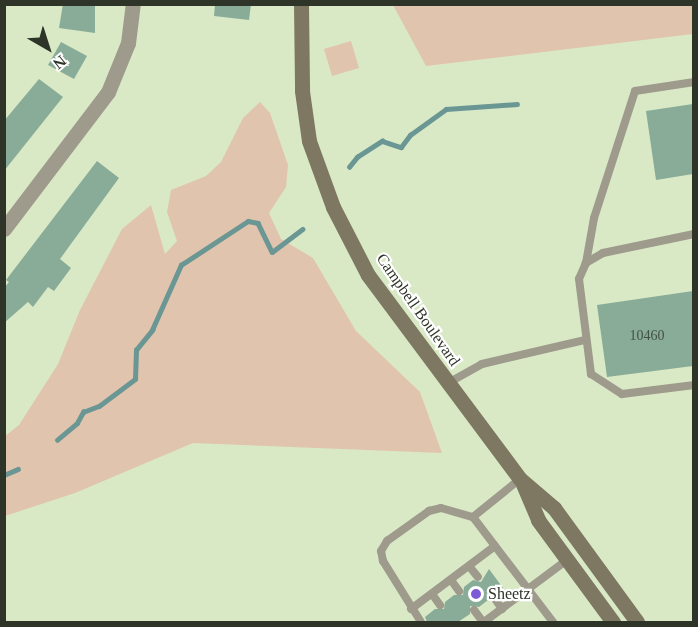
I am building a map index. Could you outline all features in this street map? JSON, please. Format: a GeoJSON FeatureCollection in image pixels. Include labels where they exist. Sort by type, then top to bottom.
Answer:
{"type":"FeatureCollection","features":[{"type":"Feature","properties":{"kind":"street"},"geometry":{"type":"LineString","coordinates":[[4,230],[108,92],[128,43],[133,4]]}},
{"type":"Feature","properties":{"kind":"street","name":"Campbell Boulevard"},"geometry":{"type":"LineString","coordinates":[[301,4],[302,91],[309,141],[333,207],[368,275],[520,479],[554,508],[637,622]]}},
{"type":"Feature","properties":{"kind":"street","name":"Campbell Boulevard"},"geometry":{"type":"LineString","coordinates":[[520,479],[538,520],[613,622]]}},
{"type":"Feature","properties":{"kind":"lane"},"geometry":{"type":"LineString","coordinates":[[693,82],[635,91],[594,218],[586,262],[579,279],[584,340],[591,374],[622,394],[693,385]]}},
{"type":"Feature","properties":{"kind":"lane"},"geometry":{"type":"LineString","coordinates":[[586,262],[603,253],[693,234]]}},
{"type":"Feature","properties":{"kind":"lane"},"geometry":{"type":"LineString","coordinates":[[448,383],[482,364],[584,340]]}},
{"type":"Feature","properties":{"kind":"lane"},"geometry":{"type":"LineString","coordinates":[[473,517],[520,479]]}},
{"type":"Feature","properties":{"kind":"lane"},"geometry":{"type":"LineString","coordinates":[[421,622],[382,561],[381,551],[387,541],[429,511],[447,509],[473,517],[553,622]]}},
{"type":"Feature","properties":{"kind":"lane"},"geometry":{"type":"LineString","coordinates":[[411,609],[495,546]]}},
{"type":"Feature","properties":{"kind":"lane"},"geometry":{"type":"LineString","coordinates":[[474,610],[484,622],[567,560]]}},
{"type":"Feature","properties":{"kind":"lane"},"geometry":{"type":"LineString","coordinates":[[469,566],[478,577]]}},
{"type":"Feature","properties":{"kind":"lane"},"geometry":{"type":"LineString","coordinates":[[451,580],[459,591]]}},
{"type":"Feature","properties":{"kind":"lane"},"geometry":{"type":"LineString","coordinates":[[432,594],[441,605]]}},
{"type":"Feature","properties":{"kind":"lane"},"geometry":{"type":"LineString","coordinates":[[493,596],[502,609]]}},
{"type":"Feature","properties":{"kind":"shaded area"},"geometry":{"type":"Polygon","coordinates":[[[393,5],[693,5],[693,34],[426,66],[393,5]]]}},
{"type":"Feature","properties":{"kind":"shaded area"},"geometry":{"type":"Polygon","coordinates":[[[351,41],[359,68],[332,76],[324,49],[351,41]]]}},
{"type":"Feature","properties":{"kind":"shaded area"},"geometry":{"type":"Polygon","coordinates":[[[260,102],[270,113],[288,165],[286,187],[269,213],[281,239],[313,258],[356,331],[420,392],[442,453],[193,443],[75,493],[5,516],[5,436],[19,425],[58,364],[80,310],[122,229],[151,205],[165,254],[177,241],[167,212],[171,190],[206,176],[221,162],[243,118],[260,102]]]}},
{"type":"Feature","properties":{"kind":"building"},"geometry":{"type":"Polygon","coordinates":[[[63,4],[95,4],[95,33],[59,28],[63,4]]]}},
{"type":"Feature","properties":{"kind":"building"},"geometry":{"type":"Polygon","coordinates":[[[215,4],[251,4],[249,20],[214,16],[215,4]]]}},
{"type":"Feature","properties":{"kind":"building"},"geometry":{"type":"Polygon","coordinates":[[[61,42],[87,56],[74,79],[48,65],[61,42]]]}},
{"type":"Feature","properties":{"kind":"building"},"geometry":{"type":"Polygon","coordinates":[[[39,79],[63,97],[4,171],[4,121],[39,79]]]}},
{"type":"Feature","properties":{"kind":"building"},"geometry":{"type":"Polygon","coordinates":[[[693,104],[693,174],[656,180],[646,111],[693,104]]]}},
{"type":"Feature","properties":{"kind":"building"},"geometry":{"type":"Polygon","coordinates":[[[97,161],[119,178],[60,259],[71,268],[54,291],[48,287],[33,307],[28,302],[4,323],[4,288],[9,282],[6,280],[97,161]]]}},
{"type":"Feature","properties":{"kind":"building"},"geometry":{"type":"Polygon","coordinates":[[[693,291],[693,366],[607,377],[597,305],[693,291]]]}},
{"type":"Feature","properties":{"kind":"building","name":"Sheetz"},"geometry":{"type":"Polygon","coordinates":[[[489,569],[503,588],[489,591],[488,600],[479,607],[470,606],[470,614],[458,622],[427,622],[425,617],[435,609],[444,609],[445,602],[454,595],[463,595],[464,587],[473,580],[481,582],[489,569]]]}},
{"type":"Feature","properties":{"kind":"waterway"},"geometry":{"type":"LineString","coordinates":[[349,167],[357,157],[382,141],[401,147],[410,135],[446,109],[517,104]]}},
{"type":"Feature","properties":{"kind":"waterway"},"geometry":{"type":"LineString","coordinates":[[57,440],[77,423],[83,412],[99,406],[135,379],[136,350],[152,330],[181,265],[248,221],[258,223],[272,252],[302,229]]}},
{"type":"Feature","properties":{"kind":"waterway"},"geometry":{"type":"LineString","coordinates":[[4,475],[18,469]]}},
{"type":"Feature","properties":{"kind":"place","name":"Sheetz"},"geometry":{"type":"Point","coordinates":[476,594]}}]}
